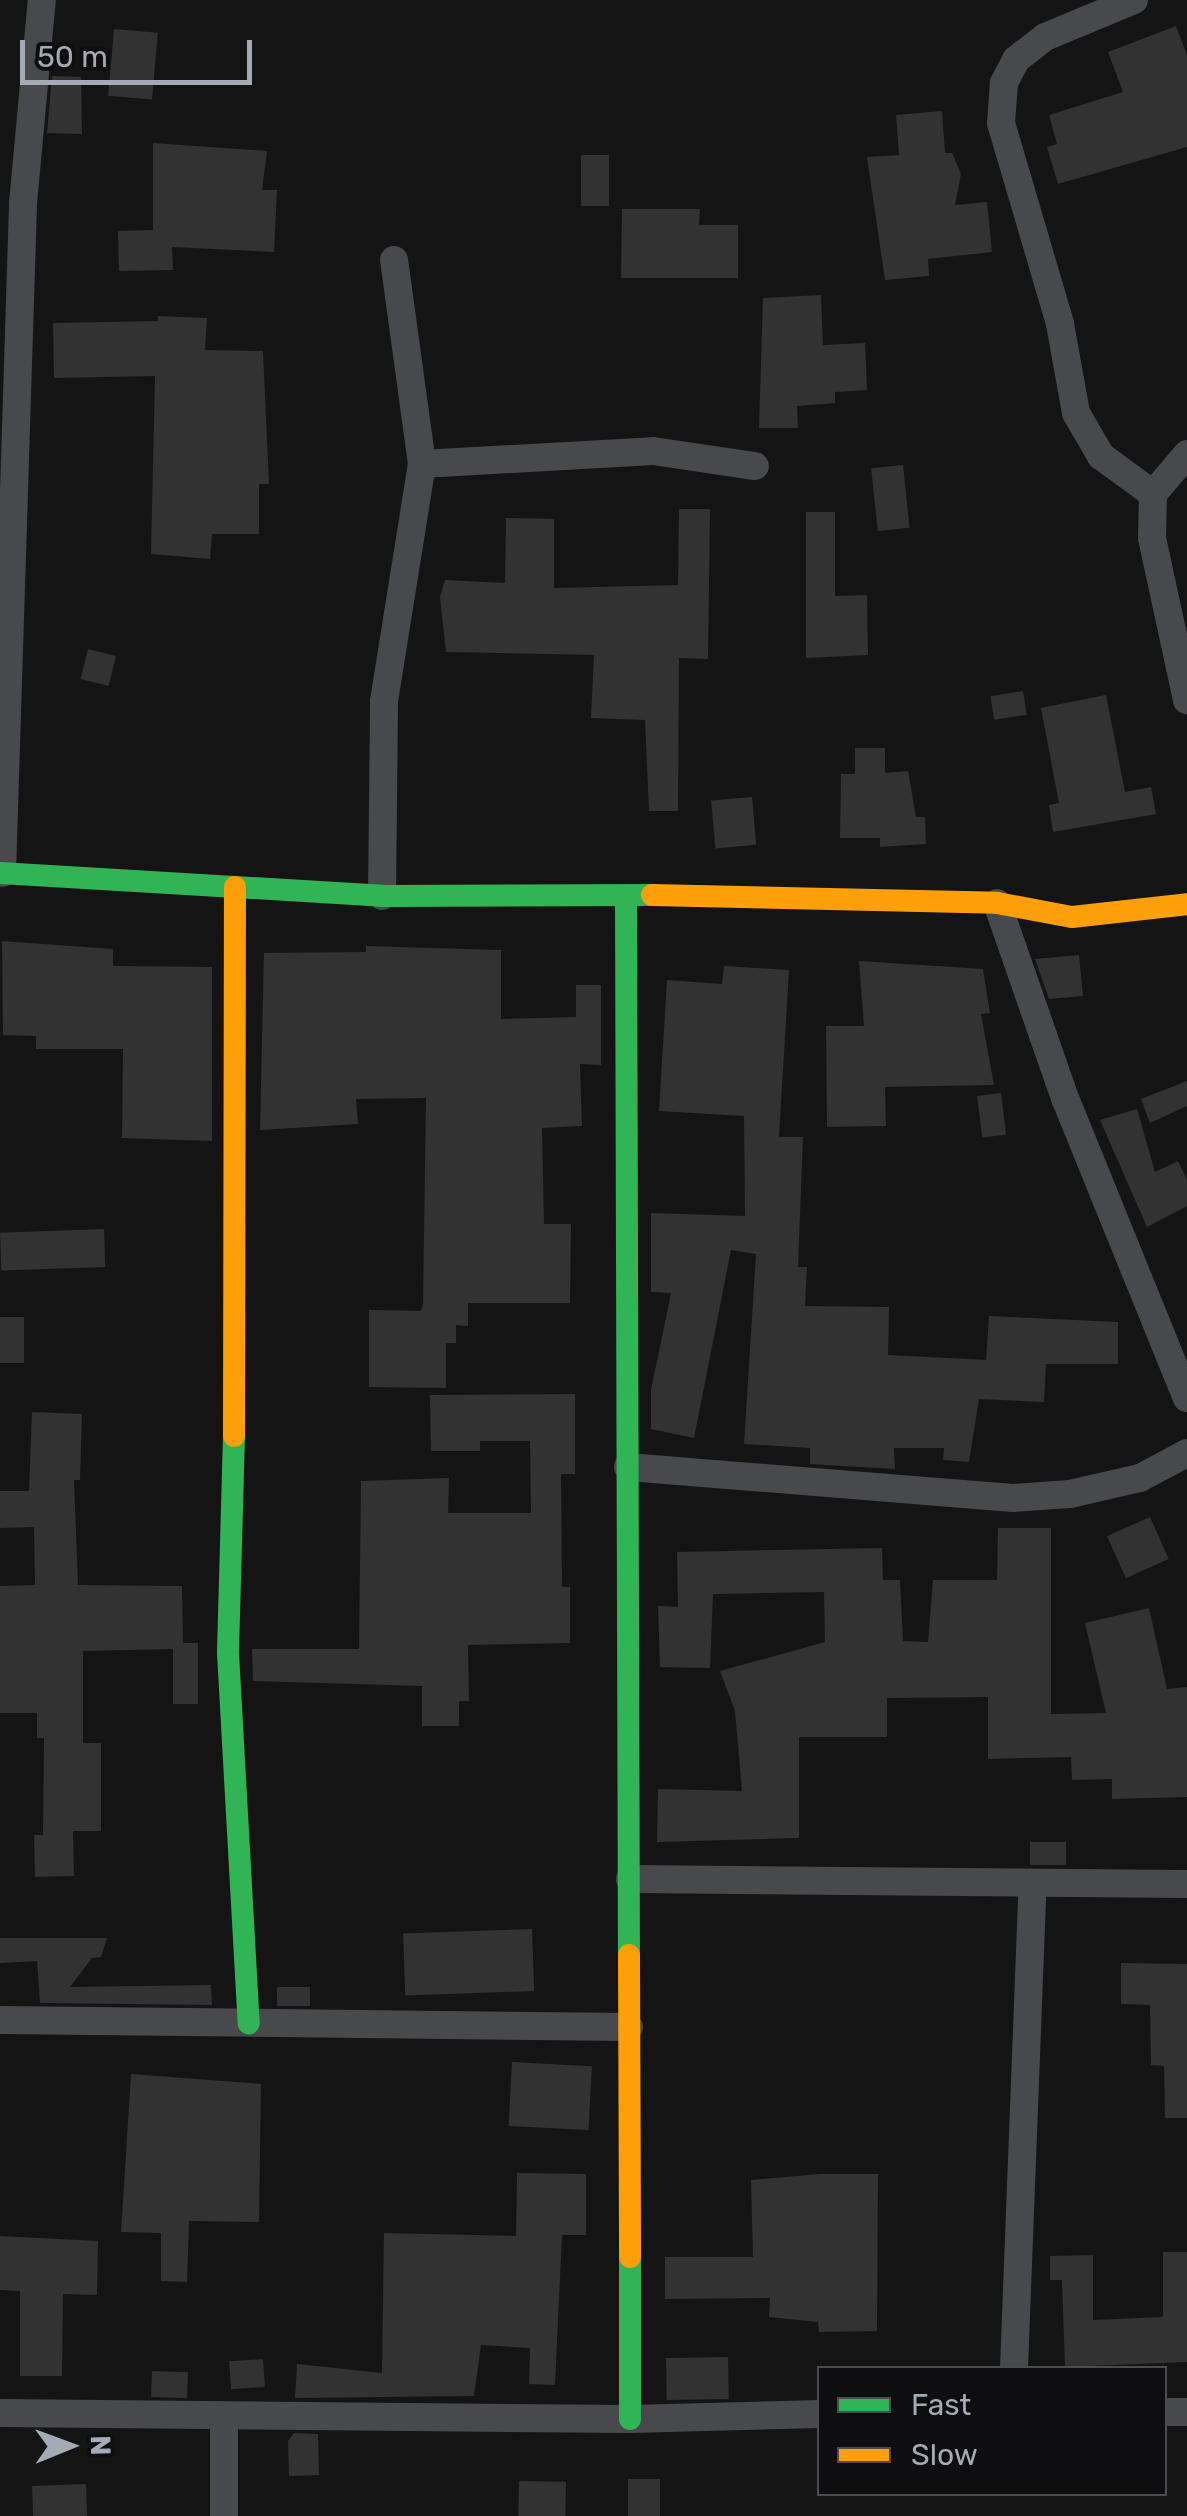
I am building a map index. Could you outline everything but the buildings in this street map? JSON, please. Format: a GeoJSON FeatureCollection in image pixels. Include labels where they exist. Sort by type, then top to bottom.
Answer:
{"type":"FeatureCollection","features":[{"type":"Feature","properties":{"kind":"street"},"geometry":{"type":"LineString","coordinates":[[42,0],[12,201],[1,873],[382,896],[818,894],[998,904],[1072,917],[1187,904]]}},
{"type":"Feature","properties":{"kind":"street"},"geometry":{"type":"LineString","coordinates":[[1134,0],[1045,37],[1016,60],[1004,83],[1001,123],[1060,324],[1076,413],[1101,456],[1153,494]]}},
{"type":"Feature","properties":{"kind":"street"},"geometry":{"type":"LineString","coordinates":[[382,896],[384,701],[422,464],[394,260]]}},
{"type":"Feature","properties":{"kind":"street"},"geometry":{"type":"LineString","coordinates":[[422,464],[652,451],[755,466]]}},
{"type":"Feature","properties":{"kind":"street"},"geometry":{"type":"LineString","coordinates":[[1187,454],[1153,494],[1152,538],[1187,700]]}},
{"type":"Feature","properties":{"kind":"street"},"geometry":{"type":"LineString","coordinates":[[234,886],[237,1305],[228,1653],[249,2023]]}},
{"type":"Feature","properties":{"kind":"street"},"geometry":{"type":"LineString","coordinates":[[626,897],[630,2419]]}},
{"type":"Feature","properties":{"kind":"street"},"geometry":{"type":"LineString","coordinates":[[998,904],[1065,1098],[1187,1398]]}},
{"type":"Feature","properties":{"kind":"street"},"geometry":{"type":"LineString","coordinates":[[628,1467],[1013,1498],[1070,1494],[1140,1478],[1187,1453]]}},
{"type":"Feature","properties":{"kind":"street"},"geometry":{"type":"LineString","coordinates":[[630,1879],[1187,1884]]}},
{"type":"Feature","properties":{"kind":"street"},"geometry":{"type":"LineString","coordinates":[[1014,2366],[1034,1882]]}},
{"type":"Feature","properties":{"kind":"street"},"geometry":{"type":"LineString","coordinates":[[0,2020],[629,2027]]}},
{"type":"Feature","properties":{"kind":"street"},"geometry":{"type":"LineString","coordinates":[[0,2412],[224,2418],[630,2419],[817,2414]]}},
{"type":"Feature","properties":{"kind":"street"},"geometry":{"type":"LineString","coordinates":[[224,2418],[224,2516]]}},
{"type":"Feature","properties":{"kind":"traffic: fast"},"geometry":{"type":"LineString","coordinates":[[0,873],[382,896],[652,895]]}},
{"type":"Feature","properties":{"kind":"traffic: fast"},"geometry":{"type":"LineString","coordinates":[[626,897],[629,1955]]}},
{"type":"Feature","properties":{"kind":"traffic: fast"},"geometry":{"type":"LineString","coordinates":[[234,1436],[228,1653],[249,2023]]}},
{"type":"Feature","properties":{"kind":"traffic: fast"},"geometry":{"type":"LineString","coordinates":[[630,2257],[630,2419]]}},
{"type":"Feature","properties":{"kind":"traffic: slow"},"geometry":{"type":"LineString","coordinates":[[234,1436],[235,887]]}},
{"type":"Feature","properties":{"kind":"traffic: slow"},"geometry":{"type":"LineString","coordinates":[[652,895],[997,903],[1072,917],[1187,904]]}},
{"type":"Feature","properties":{"kind":"traffic: slow"},"geometry":{"type":"LineString","coordinates":[[629,1955],[630,2257]]}}]}
